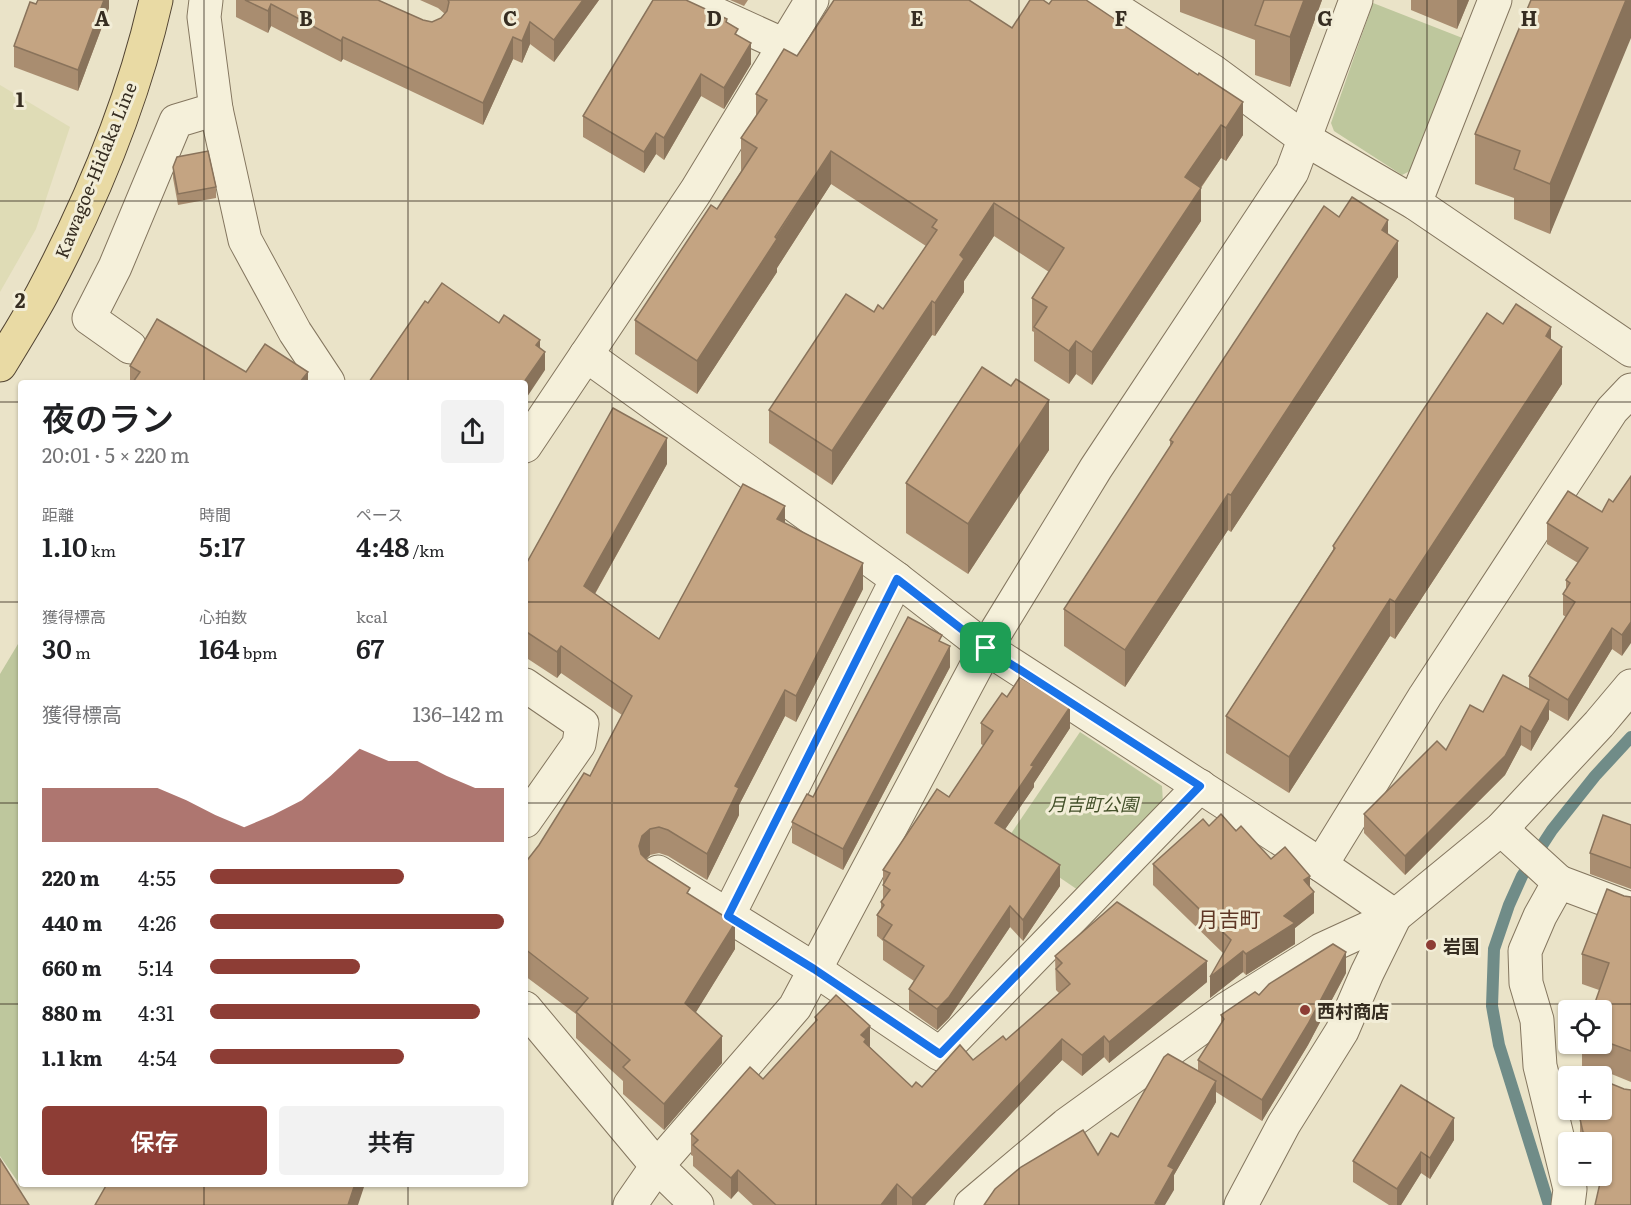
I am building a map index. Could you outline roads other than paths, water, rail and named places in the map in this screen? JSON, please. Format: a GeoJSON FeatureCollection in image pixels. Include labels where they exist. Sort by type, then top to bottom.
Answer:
{"type":"FeatureCollection","features":[{"type":"Feature","properties":{"kind":"main road","name":"Kawagoe-Hidaka Line"},"geometry":{"type":"LineString","coordinates":[[0,365],[41,296],[81,217],[122,113],[151,23],[156,0]]}},
{"type":"Feature","properties":{"kind":"street"},"geometry":{"type":"LineString","coordinates":[[206,0],[204,16],[216,109],[245,240],[295,332],[327,380]]}},
{"type":"Feature","properties":{"kind":"street"},"geometry":{"type":"LineString","coordinates":[[685,0],[784,45]]}},
{"type":"Feature","properties":{"kind":"street"},"geometry":{"type":"LineString","coordinates":[[528,442],[696,191],[812,0]]}},
{"type":"Feature","properties":{"kind":"street"},"geometry":{"type":"LineString","coordinates":[[1102,0],[1214,72],[1305,139],[1415,202],[1631,350]]}},
{"type":"Feature","properties":{"kind":"street"},"geometry":{"type":"LineString","coordinates":[[630,1205],[657,1166],[795,1007],[986,648],[1096,468],[1292,172],[1356,0]]}},
{"type":"Feature","properties":{"kind":"street"},"geometry":{"type":"LineString","coordinates":[[1415,202],[1495,0]]}},
{"type":"Feature","properties":{"kind":"street"},"geometry":{"type":"LineString","coordinates":[[130,347],[90,318],[115,267],[176,121],[216,109]]}},
{"type":"Feature","properties":{"kind":"street"},"geometry":{"type":"LineString","coordinates":[[586,356],[897,579],[986,648],[1321,865],[1395,916]]}},
{"type":"Feature","properties":{"kind":"street"},"geometry":{"type":"LineString","coordinates":[[1321,865],[1425,696],[1573,469],[1612,410],[1631,390]]}},
{"type":"Feature","properties":{"kind":"street"},"geometry":{"type":"LineString","coordinates":[[728,916],[897,579]]}},
{"type":"Feature","properties":{"kind":"street"},"geometry":{"type":"LineString","coordinates":[[971,1205],[1066,1125],[1228,1008],[1321,950],[1395,916],[1501,829],[1599,724],[1631,686]]}},
{"type":"Feature","properties":{"kind":"street"},"geometry":{"type":"LineString","coordinates":[[528,687],[582,724],[579,744],[528,817]]}},
{"type":"Feature","properties":{"kind":"street"},"geometry":{"type":"LineString","coordinates":[[658,872],[814,969],[940,1054],[1200,786]]}},
{"type":"Feature","properties":{"kind":"street"},"geometry":{"type":"LineString","coordinates":[[1501,829],[1559,882],[1631,909]]}},
{"type":"Feature","properties":{"kind":"street"},"geometry":{"type":"LineString","coordinates":[[1559,882],[1524,951],[1526,983],[1555,1072],[1570,1189],[1568,1205]]}},
{"type":"Feature","properties":{"kind":"street"},"geometry":{"type":"LineString","coordinates":[[1246,1203],[1284,1124],[1342,1031],[1395,916]]}},
{"type":"Feature","properties":{"kind":"street"},"geometry":{"type":"LineString","coordinates":[[528,1012],[657,1166],[697,1205]]}},
{"type":"Feature","properties":{"kind":"waterway"},"geometry":{"type":"LineString","coordinates":[[1549,1205],[1499,1045],[1492,1006],[1494,949],[1522,876],[1552,830],[1595,776],[1631,737]]}},
{"type":"Feature","properties":{"kind":"place","name":"岩国"},"geometry":{"type":"Point","coordinates":[1431,945]}},
{"type":"Feature","properties":{"kind":"place","name":"西村商店"},"geometry":{"type":"Point","coordinates":[1305,1010]}},
{"type":"Feature","properties":{"kind":"district","name":"月吉町"},"geometry":{"type":"Point","coordinates":[1229,917]}},
{"type":"Feature","properties":{"kind":"park label","name":"月吉町公園"},"geometry":{"type":"Point","coordinates":[1093,803]}}]}
